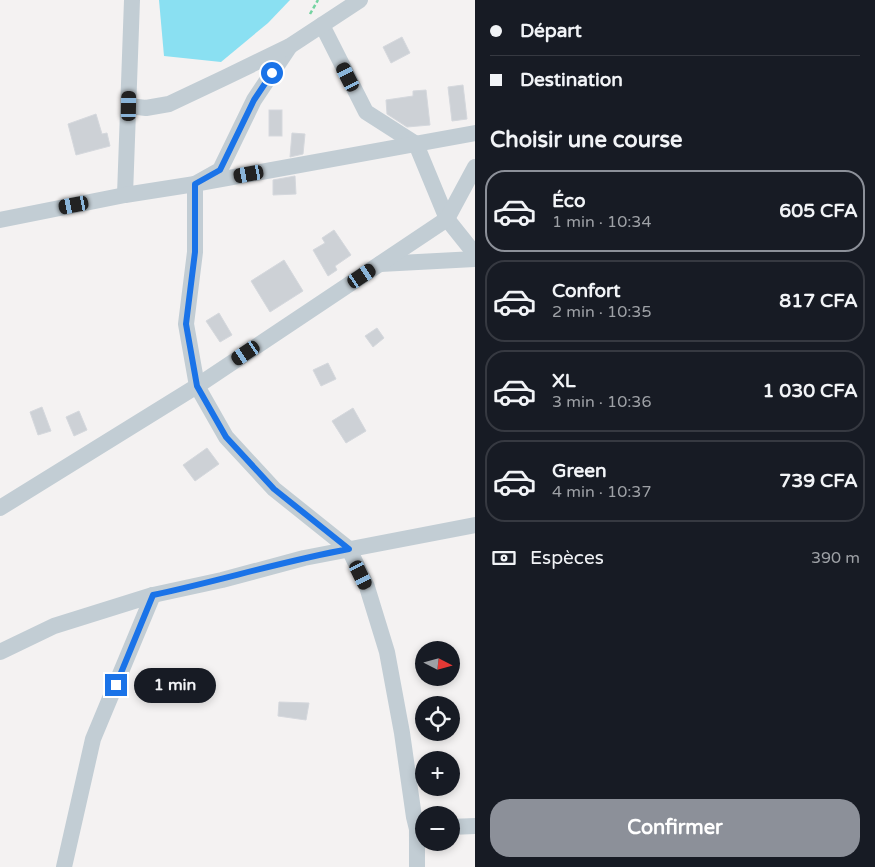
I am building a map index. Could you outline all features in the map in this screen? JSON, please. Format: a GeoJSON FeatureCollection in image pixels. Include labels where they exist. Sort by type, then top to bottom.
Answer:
{"type":"FeatureCollection","features":[{"type":"Feature","properties":{"kind":"street"},"geometry":{"type":"LineString","coordinates":[[126,195],[132,0]]}},
{"type":"Feature","properties":{"kind":"street"},"geometry":{"type":"LineString","coordinates":[[129,106],[146,108],[169,104],[290,46],[360,0]]}},
{"type":"Feature","properties":{"kind":"street"},"geometry":{"type":"LineString","coordinates":[[322,25],[366,112],[416,144],[447,219],[475,254]]}},
{"type":"Feature","properties":{"kind":"street"},"geometry":{"type":"LineString","coordinates":[[195,184],[220,170],[254,100],[290,46]]}},
{"type":"Feature","properties":{"kind":"street"},"geometry":{"type":"LineString","coordinates":[[0,220],[126,195],[475,133]]}},
{"type":"Feature","properties":{"kind":"street"},"geometry":{"type":"LineString","coordinates":[[0,508],[197,386],[447,219],[475,167]]}},
{"type":"Feature","properties":{"kind":"street"},"geometry":{"type":"LineString","coordinates":[[195,184],[195,252],[186,324],[197,386],[226,437],[274,489],[349,549],[367,587],[387,652],[415,818]]}},
{"type":"Feature","properties":{"kind":"street"},"geometry":{"type":"LineString","coordinates":[[378,265],[475,259]]}},
{"type":"Feature","properties":{"kind":"street"},"geometry":{"type":"LineString","coordinates":[[0,652],[54,626],[153,595],[222,580],[304,558],[475,526]]}},
{"type":"Feature","properties":{"kind":"street"},"geometry":{"type":"LineString","coordinates":[[64,867],[93,739],[153,595]]}},
{"type":"Feature","properties":{"kind":"street"},"geometry":{"type":"LineString","coordinates":[[460,827],[475,826]]}},
{"type":"Feature","properties":{"kind":"street"},"geometry":{"type":"LineString","coordinates":[[416,867],[418,851]]}},
{"type":"Feature","properties":{"kind":"water"},"geometry":{"type":"Polygon","coordinates":[[[159,0],[290,0],[268,23],[221,62],[164,56],[159,0]]]}},
{"type":"Feature","properties":{"kind":"building"},"geometry":{"type":"Polygon","coordinates":[[[402,37],[410,53],[391,63],[383,47],[402,37]]]}},
{"type":"Feature","properties":{"kind":"building"},"geometry":{"type":"Polygon","coordinates":[[[463,85],[467,119],[452,121],[448,87],[463,85]]]}},
{"type":"Feature","properties":{"kind":"building"},"geometry":{"type":"Polygon","coordinates":[[[426,90],[430,125],[407,127],[387,114],[386,100],[413,96],[413,91],[426,90]]]}},
{"type":"Feature","properties":{"kind":"building"},"geometry":{"type":"Polygon","coordinates":[[[269,110],[282,110],[282,136],[269,136],[269,110]]]}},
{"type":"Feature","properties":{"kind":"building"},"geometry":{"type":"Polygon","coordinates":[[[96,114],[102,134],[107,133],[110,146],[76,155],[68,124],[96,114]]]}},
{"type":"Feature","properties":{"kind":"building"},"geometry":{"type":"Polygon","coordinates":[[[292,133],[305,134],[303,154],[290,157],[292,133]]]}},
{"type":"Feature","properties":{"kind":"building"},"geometry":{"type":"Polygon","coordinates":[[[295,176],[296,194],[273,195],[273,180],[295,176]]]}},
{"type":"Feature","properties":{"kind":"building"},"geometry":{"type":"Polygon","coordinates":[[[334,230],[351,255],[335,266],[337,270],[328,276],[313,250],[325,243],[322,238],[334,230]]]}},
{"type":"Feature","properties":{"kind":"building"},"geometry":{"type":"Polygon","coordinates":[[[284,260],[303,291],[270,312],[251,281],[284,260]]]}},
{"type":"Feature","properties":{"kind":"building"},"geometry":{"type":"Polygon","coordinates":[[[219,313],[232,335],[220,342],[206,321],[219,313]]]}},
{"type":"Feature","properties":{"kind":"building"},"geometry":{"type":"Polygon","coordinates":[[[377,328],[384,338],[373,347],[365,336],[377,328]]]}},
{"type":"Feature","properties":{"kind":"building"},"geometry":{"type":"Polygon","coordinates":[[[328,363],[336,379],[321,386],[313,370],[328,363]]]}},
{"type":"Feature","properties":{"kind":"building"},"geometry":{"type":"Polygon","coordinates":[[[42,407],[51,431],[38,435],[30,412],[42,407]]]}},
{"type":"Feature","properties":{"kind":"building"},"geometry":{"type":"Polygon","coordinates":[[[353,408],[366,431],[346,443],[332,421],[353,408]]]}},
{"type":"Feature","properties":{"kind":"building"},"geometry":{"type":"Polygon","coordinates":[[[79,411],[87,430],[74,436],[66,417],[79,411]]]}},
{"type":"Feature","properties":{"kind":"building"},"geometry":{"type":"Polygon","coordinates":[[[207,448],[219,464],[195,481],[183,465],[207,448]]]}},
{"type":"Feature","properties":{"kind":"building"},"geometry":{"type":"Polygon","coordinates":[[[279,702],[309,703],[306,720],[278,716],[279,702]]]}},
{"type":"Feature","properties":{"kind":"route"},"geometry":{"type":"LineString","coordinates":[[116,685],[153,595],[222,580],[304,558],[349,549],[274,489],[226,437],[197,386],[186,324],[195,252],[195,184],[220,170],[254,100],[272,73]]}}]}
